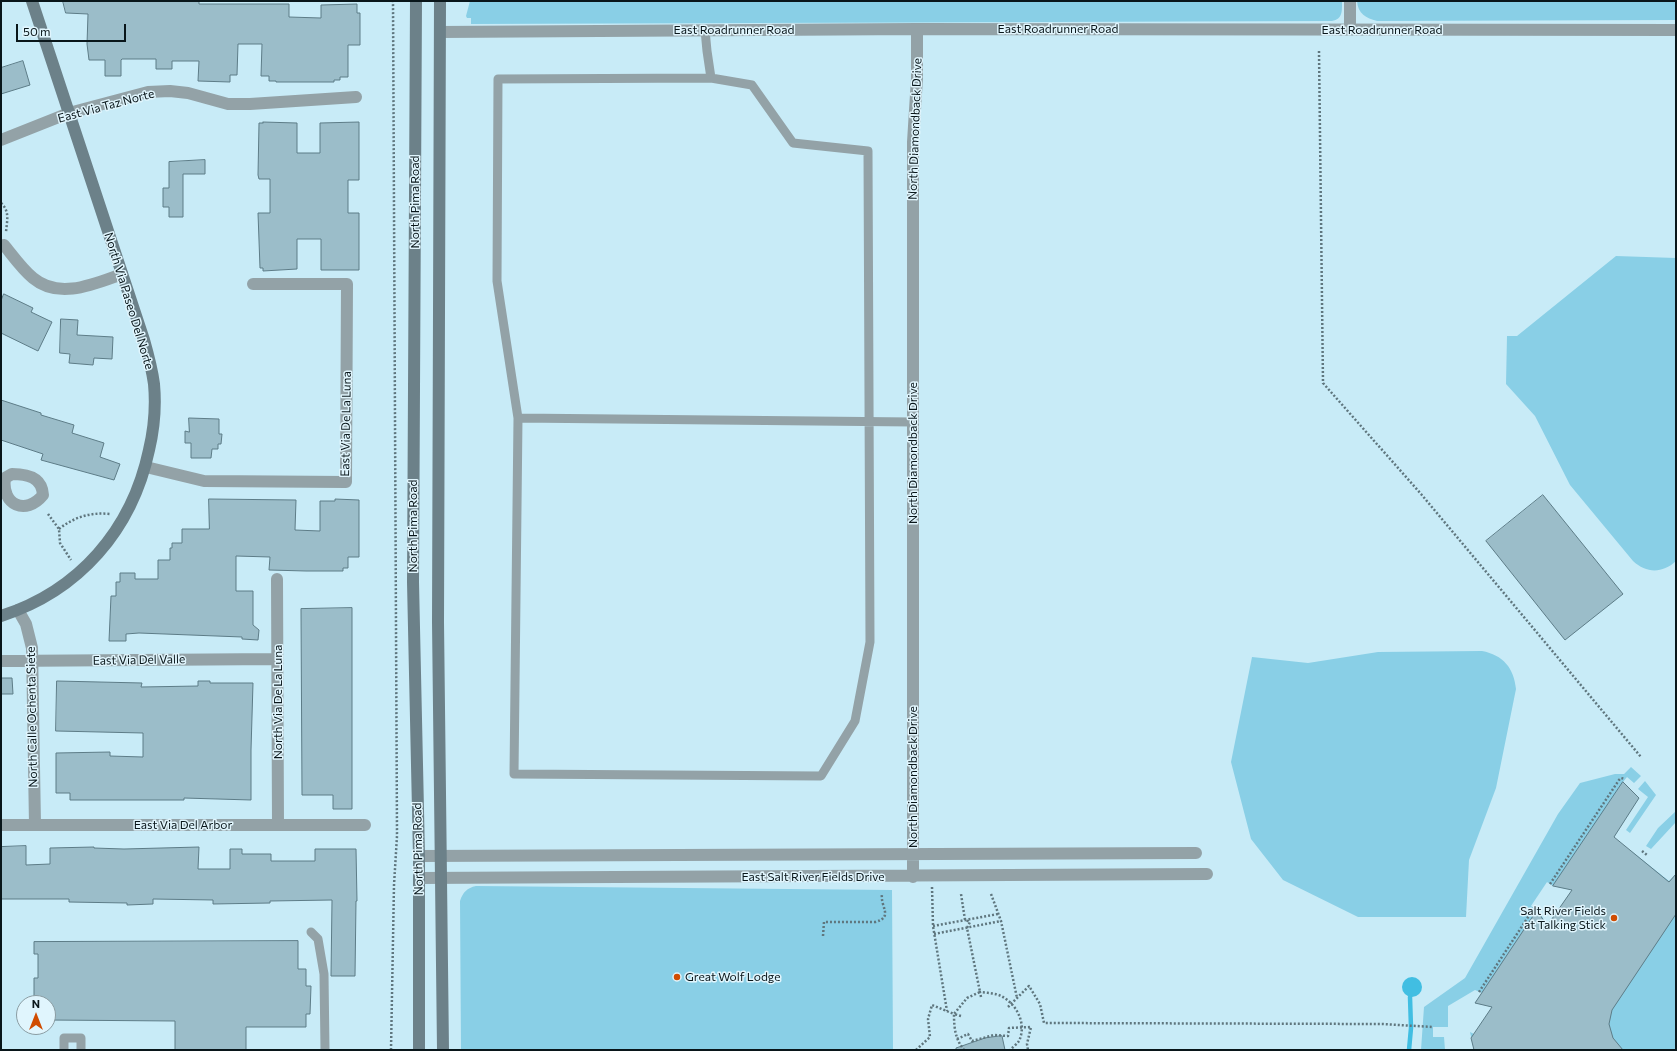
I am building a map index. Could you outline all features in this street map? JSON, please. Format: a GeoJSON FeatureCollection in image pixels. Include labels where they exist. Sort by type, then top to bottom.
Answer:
{"type":"FeatureCollection","features":[{"type":"Feature","properties":{"kind":"main road","name":"North Via Paseo Del Norte"},"geometry":{"type":"LineString","coordinates":[[1,616],[34,603],[74,577],[102,548],[122,522],[132,505],[146,467],[153,435],[155,411],[154,384],[150,361],[32,1]]}},
{"type":"Feature","properties":{"kind":"main road","name":"North Pima Road"},"geometry":{"type":"LineString","coordinates":[[416,1],[413,582],[419,856],[419,1050]]}},
{"type":"Feature","properties":{"kind":"main road","name":"North Pima Road"},"geometry":{"type":"LineString","coordinates":[[440,1],[438,622],[442,856],[443,1050]]}},
{"type":"Feature","properties":{"kind":"street"},"geometry":{"type":"LineString","coordinates":[[1350,1],[1350,30]]}},
{"type":"Feature","properties":{"kind":"street","name":"East Roadrunner Road"},"geometry":{"type":"LineString","coordinates":[[440,32],[917,29],[1676,30]]}},
{"type":"Feature","properties":{"kind":"street","name":"North Diamondback Drive"},"geometry":{"type":"LineString","coordinates":[[913,877],[913,142],[917,78],[917,29]]}},
{"type":"Feature","properties":{"kind":"street","name":"East Via Taz Norte"},"geometry":{"type":"LineString","coordinates":[[1,140],[69,113],[148,92],[170,91],[188,93],[228,104],[250,104],[356,97]]}},
{"type":"Feature","properties":{"kind":"street"},"geometry":{"type":"LineString","coordinates":[[4,245],[33,278],[43,284],[60,289],[92,285],[122,274]]}},
{"type":"Feature","properties":{"kind":"street","name":"East Via De La Luna"},"geometry":{"type":"LineString","coordinates":[[146,467],[204,481],[346,482],[347,284],[253,284]]}},
{"type":"Feature","properties":{"kind":"street","name":"North Via De La Luna"},"geometry":{"type":"LineString","coordinates":[[277,579],[278,825]]}},
{"type":"Feature","properties":{"kind":"street","name":"North Calle Ochenta Siete"},"geometry":{"type":"LineString","coordinates":[[18,610],[26,624],[32,648],[35,825]]}},
{"type":"Feature","properties":{"kind":"street","name":"East Via Del Valle"},"geometry":{"type":"LineString","coordinates":[[1,661],[277,659]]}},
{"type":"Feature","properties":{"kind":"street","name":"East Via Del Arbor"},"geometry":{"type":"LineString","coordinates":[[1,825],[365,825]]}},
{"type":"Feature","properties":{"kind":"street","name":"East Salt River Fields Drive"},"geometry":{"type":"LineString","coordinates":[[419,856],[1196,853]]}},
{"type":"Feature","properties":{"kind":"street","name":"East Salt River Fields Drive"},"geometry":{"type":"LineString","coordinates":[[419,878],[913,877],[1208,874]]}},
{"type":"Feature","properties":{"kind":"lane"},"geometry":{"type":"LineString","coordinates":[[705,30],[712,78]]}},
{"type":"Feature","properties":{"kind":"lane"},"geometry":{"type":"LineString","coordinates":[[712,78],[752,85],[793,143],[868,151],[870,642],[855,721],[821,776],[514,774],[518,418],[497,281],[498,79],[712,78]]}},
{"type":"Feature","properties":{"kind":"lane"},"geometry":{"type":"LineString","coordinates":[[518,418],[913,422]]}},
{"type":"Feature","properties":{"kind":"lane"},"geometry":{"type":"LineString","coordinates":[[312,932],[318,939],[324,974],[325,1050]]}},
{"type":"Feature","properties":{"kind":"lane"},"geometry":{"type":"LineString","coordinates":[[64,1050],[64,1038],[81,1038],[81,1050]]}},
{"type":"Feature","properties":{"kind":"path"},"geometry":{"type":"LineString","coordinates":[[391,1050],[394,885],[397,836],[393,1]]}},
{"type":"Feature","properties":{"kind":"path"},"geometry":{"type":"LineString","coordinates":[[1319,51],[1323,383],[1421,494],[1631,743],[1641,757]]}},
{"type":"Feature","properties":{"kind":"path"},"geometry":{"type":"LineString","coordinates":[[1,203],[6,208],[8,219],[4,245]]}},
{"type":"Feature","properties":{"kind":"path"},"geometry":{"type":"LineString","coordinates":[[48,514],[59,529],[60,543],[71,560]]}},
{"type":"Feature","properties":{"kind":"path"},"geometry":{"type":"LineString","coordinates":[[59,529],[66,524],[88,514],[110,514]]}},
{"type":"Feature","properties":{"kind":"path"},"geometry":{"type":"LineString","coordinates":[[1550,884],[1619,780],[1621,778],[1625,779]]}},
{"type":"Feature","properties":{"kind":"path"},"geometry":{"type":"LineString","coordinates":[[1642,851],[1647,855]]}},
{"type":"Feature","properties":{"kind":"path"},"geometry":{"type":"LineString","coordinates":[[823,936],[824,922],[882,921],[886,916],[886,912],[881,901],[882,894]]}},
{"type":"Feature","properties":{"kind":"path"},"geometry":{"type":"LineString","coordinates":[[932,894],[934,934],[948,1011]]}},
{"type":"Feature","properties":{"kind":"path"},"geometry":{"type":"LineString","coordinates":[[961,894],[965,920],[963,924],[964,927],[967,928],[981,997]]}},
{"type":"Feature","properties":{"kind":"path"},"geometry":{"type":"LineString","coordinates":[[991,894],[1001,921],[1017,998]]}},
{"type":"Feature","properties":{"kind":"path"},"geometry":{"type":"LineString","coordinates":[[1479,992],[1534,908]]}},
{"type":"Feature","properties":{"kind":"path"},"geometry":{"type":"LineString","coordinates":[[933,926],[998,914]]}},
{"type":"Feature","properties":{"kind":"path"},"geometry":{"type":"LineString","coordinates":[[965,920],[970,922],[967,928]]}},
{"type":"Feature","properties":{"kind":"path"},"geometry":{"type":"LineString","coordinates":[[934,934],[1001,921]]}},
{"type":"Feature","properties":{"kind":"path"},"geometry":{"type":"LineString","coordinates":[[1008,1007],[1029,986],[1040,1004],[1044,1023],[1382,1024],[1433,1027]]}},
{"type":"Feature","properties":{"kind":"path"},"geometry":{"type":"LineString","coordinates":[[964,1050],[957,1039],[954,1014],[967,998],[980,992],[1001,996],[1017,1010],[1022,1028],[1018,1041],[1010,1050]]}},
{"type":"Feature","properties":{"kind":"path"},"geometry":{"type":"LineString","coordinates":[[916,1050],[930,1037],[928,1019],[932,1005],[961,1016]]}},
{"type":"Feature","properties":{"kind":"path"},"geometry":{"type":"LineString","coordinates":[[957,1039],[968,1034],[972,1041],[994,1035],[1008,1036],[1009,1028],[1031,1027],[1027,1044],[1028,1050]]}},
{"type":"Feature","properties":{"kind":"shaded area"},"geometry":{"type":"Polygon","coordinates":[[[470,1],[1342,1],[1342,11],[1336,20],[1332,21],[471,24],[471,18],[467,18],[466,16],[470,1]]]}},
{"type":"Feature","properties":{"kind":"shaded area"},"geometry":{"type":"Polygon","coordinates":[[[1357,1],[1676,1],[1676,20],[1377,21],[1363,15],[1359,9],[1357,1]]]}},
{"type":"Feature","properties":{"kind":"shaded area"},"geometry":{"type":"Polygon","coordinates":[[[1616,256],[1676,258],[1676,561],[1660,570],[1649,570],[1643,568],[1633,561],[1570,485],[1535,416],[1506,384],[1507,336],[1517,336],[1616,256]]]}},
{"type":"Feature","properties":{"kind":"shaded area"},"geometry":{"type":"Polygon","coordinates":[[[1482,651],[1496,656],[1506,664],[1513,675],[1516,689],[1496,788],[1469,860],[1466,917],[1358,917],[1283,880],[1251,839],[1231,762],[1252,657],[1308,663],[1378,652],[1482,651]]]}},
{"type":"Feature","properties":{"kind":"shaded area","name":"Salt River Fields at Talking Stick"},"geometry":{"type":"Polygon","coordinates":[[[1631,767],[1641,776],[1634,783],[1627,777],[1623,782],[1639,798],[1609,845],[1625,855],[1630,850],[1669,881],[1676,874],[1676,1050],[1474,1050],[1470,1032],[1474,1034],[1492,1007],[1475,1003],[1482,993],[1475,990],[1448,1006],[1448,1027],[1433,1027],[1433,1037],[1444,1037],[1445,1050],[1421,1050],[1424,1007],[1465,978],[1558,814],[1580,783],[1615,774],[1624,774],[1631,767]],[[1547,882],[1531,906],[1537,910],[1548,925],[1572,890],[1553,886],[1547,882]]]}},
{"type":"Feature","properties":{"kind":"shaded area"},"geometry":{"type":"Polygon","coordinates":[[[1645,781],[1656,795],[1630,833],[1626,830],[1648,797],[1638,789],[1645,781]]]}},
{"type":"Feature","properties":{"kind":"shaded area"},"geometry":{"type":"Polygon","coordinates":[[[1676,811],[1676,822],[1651,849],[1646,846],[1658,828],[1676,811]]]}},
{"type":"Feature","properties":{"kind":"shaded area","name":"Great Wolf Lodge"},"geometry":{"type":"Polygon","coordinates":[[[476,886],[892,890],[893,1050],[461,1050],[460,901],[462,895],[466,891],[476,886]]]}},
{"type":"Feature","properties":{"kind":"shaded area"},"geometry":{"type":"Polygon","coordinates":[[[1412,977],[1419,980],[1422,987],[1419,994],[1412,997],[1405,994],[1402,987],[1405,980],[1412,977]]]}},
{"type":"Feature","properties":{"kind":"building"},"geometry":{"type":"Polygon","coordinates":[[[63,1],[199,1],[199,4],[289,4],[289,17],[321,18],[321,5],[357,4],[357,13],[360,13],[360,45],[348,45],[348,77],[340,77],[340,80],[334,80],[334,82],[269,81],[269,76],[261,76],[262,44],[238,44],[237,75],[230,75],[230,82],[198,81],[199,61],[172,61],[172,69],[156,69],[156,59],[122,59],[121,76],[105,76],[105,60],[89,60],[87,44],[88,14],[66,13],[63,1]]]}},
{"type":"Feature","properties":{"kind":"building"},"geometry":{"type":"Polygon","coordinates":[[[23,61],[30,85],[1,94],[1,68],[23,61]]]}},
{"type":"Feature","properties":{"kind":"building"},"geometry":{"type":"Polygon","coordinates":[[[359,122],[359,180],[348,180],[348,213],[359,213],[359,270],[321,270],[321,239],[297,239],[297,269],[263,271],[263,268],[260,268],[258,213],[270,213],[270,179],[259,179],[258,175],[259,123],[297,123],[297,153],[320,153],[320,123],[359,122]]]}},
{"type":"Feature","properties":{"kind":"building"},"geometry":{"type":"Polygon","coordinates":[[[205,160],[205,174],[183,174],[183,217],[169,217],[169,207],[163,207],[163,188],[169,188],[169,162],[205,160]]]}},
{"type":"Feature","properties":{"kind":"building"},"geometry":{"type":"Polygon","coordinates":[[[4,294],[33,308],[31,312],[52,322],[38,351],[1,333],[1,301],[4,294]]]}},
{"type":"Feature","properties":{"kind":"building"},"geometry":{"type":"Polygon","coordinates":[[[61,319],[78,320],[77,335],[113,337],[112,359],[94,358],[93,365],[69,363],[70,354],[60,353],[61,319]]]}},
{"type":"Feature","properties":{"kind":"building"},"geometry":{"type":"Polygon","coordinates":[[[1,400],[41,413],[41,415],[74,425],[72,433],[104,443],[100,457],[120,464],[114,480],[41,460],[43,454],[1,440],[1,400]]]}},
{"type":"Feature","properties":{"kind":"building"},"geometry":{"type":"Polygon","coordinates":[[[189,418],[219,419],[219,434],[222,434],[221,444],[218,444],[218,449],[212,449],[211,458],[191,458],[191,443],[185,443],[185,431],[189,432],[189,418]]]}},
{"type":"Feature","properties":{"kind":"building"},"geometry":{"type":"Polygon","coordinates":[[[1543,495],[1623,594],[1565,640],[1486,541],[1543,495]]]}},
{"type":"Feature","properties":{"kind":"building"},"geometry":{"type":"Polygon","coordinates":[[[209,499],[296,500],[295,530],[320,531],[320,501],[335,501],[335,499],[359,500],[359,557],[348,557],[348,568],[343,568],[343,571],[306,571],[269,570],[270,557],[236,556],[236,591],[253,591],[253,625],[259,630],[258,640],[242,639],[242,637],[139,633],[126,634],[126,641],[109,641],[111,596],[116,596],[116,582],[120,582],[120,573],[135,573],[135,579],[158,579],[158,560],[170,560],[170,548],[172,548],[172,543],[182,543],[182,529],[209,529],[209,499]]]}},
{"type":"Feature","properties":{"kind":"building"},"geometry":{"type":"Polygon","coordinates":[[[352,608],[352,809],[333,809],[333,795],[302,795],[301,609],[352,608]]]}},
{"type":"Feature","properties":{"kind":"building"},"geometry":{"type":"Polygon","coordinates":[[[1,678],[12,678],[13,694],[1,694],[1,678]]]}},
{"type":"Feature","properties":{"kind":"building"},"geometry":{"type":"Polygon","coordinates":[[[57,681],[142,683],[141,687],[198,686],[198,681],[210,681],[210,683],[253,683],[251,800],[184,798],[184,800],[70,800],[70,793],[56,793],[56,753],[110,752],[110,756],[143,757],[143,733],[56,731],[57,681]]]}},
{"type":"Feature","properties":{"kind":"building","name":"Salt River Fields at Talking Stick"},"geometry":{"type":"Polygon","coordinates":[[[1623,782],[1639,798],[1614,837],[1669,882],[1676,874],[1676,914],[1612,1010],[1609,1024],[1613,1038],[1623,1050],[1474,1050],[1471,1038],[1492,1007],[1475,1003],[1537,910],[1547,926],[1572,890],[1553,886],[1623,782]]]}},
{"type":"Feature","properties":{"kind":"building"},"geometry":{"type":"Polygon","coordinates":[[[26,846],[26,865],[50,864],[50,848],[94,847],[124,849],[199,847],[198,869],[230,869],[230,849],[242,849],[242,854],[271,854],[271,861],[315,861],[315,849],[356,849],[357,901],[355,976],[331,976],[332,900],[213,904],[213,900],[153,899],[153,904],[127,905],[127,903],[69,902],[69,899],[1,899],[1,847],[26,846]]]}},
{"type":"Feature","properties":{"kind":"building"},"geometry":{"type":"Polygon","coordinates":[[[298,941],[298,969],[306,969],[306,986],[311,986],[310,1014],[306,1014],[306,1027],[246,1027],[246,1050],[175,1050],[175,1021],[56,1020],[56,995],[34,995],[34,978],[38,978],[38,954],[34,954],[34,942],[298,941]]]}},
{"type":"Feature","properties":{"kind":"building"},"geometry":{"type":"Polygon","coordinates":[[[1002,1036],[1005,1050],[956,1050],[956,1048],[985,1038],[1002,1036]]]}},
{"type":"Feature","properties":{"kind":"waterway"},"geometry":{"type":"LineString","coordinates":[[1409,1050],[1411,1028],[1410,997]]}},
{"type":"Feature","properties":{"kind":"place","name":"Salt River Fields at Talking Stick"},"geometry":{"type":"Point","coordinates":[1614,918]}},
{"type":"Feature","properties":{"kind":"place","name":"Great Wolf Lodge"},"geometry":{"type":"Point","coordinates":[677,977]}}]}
